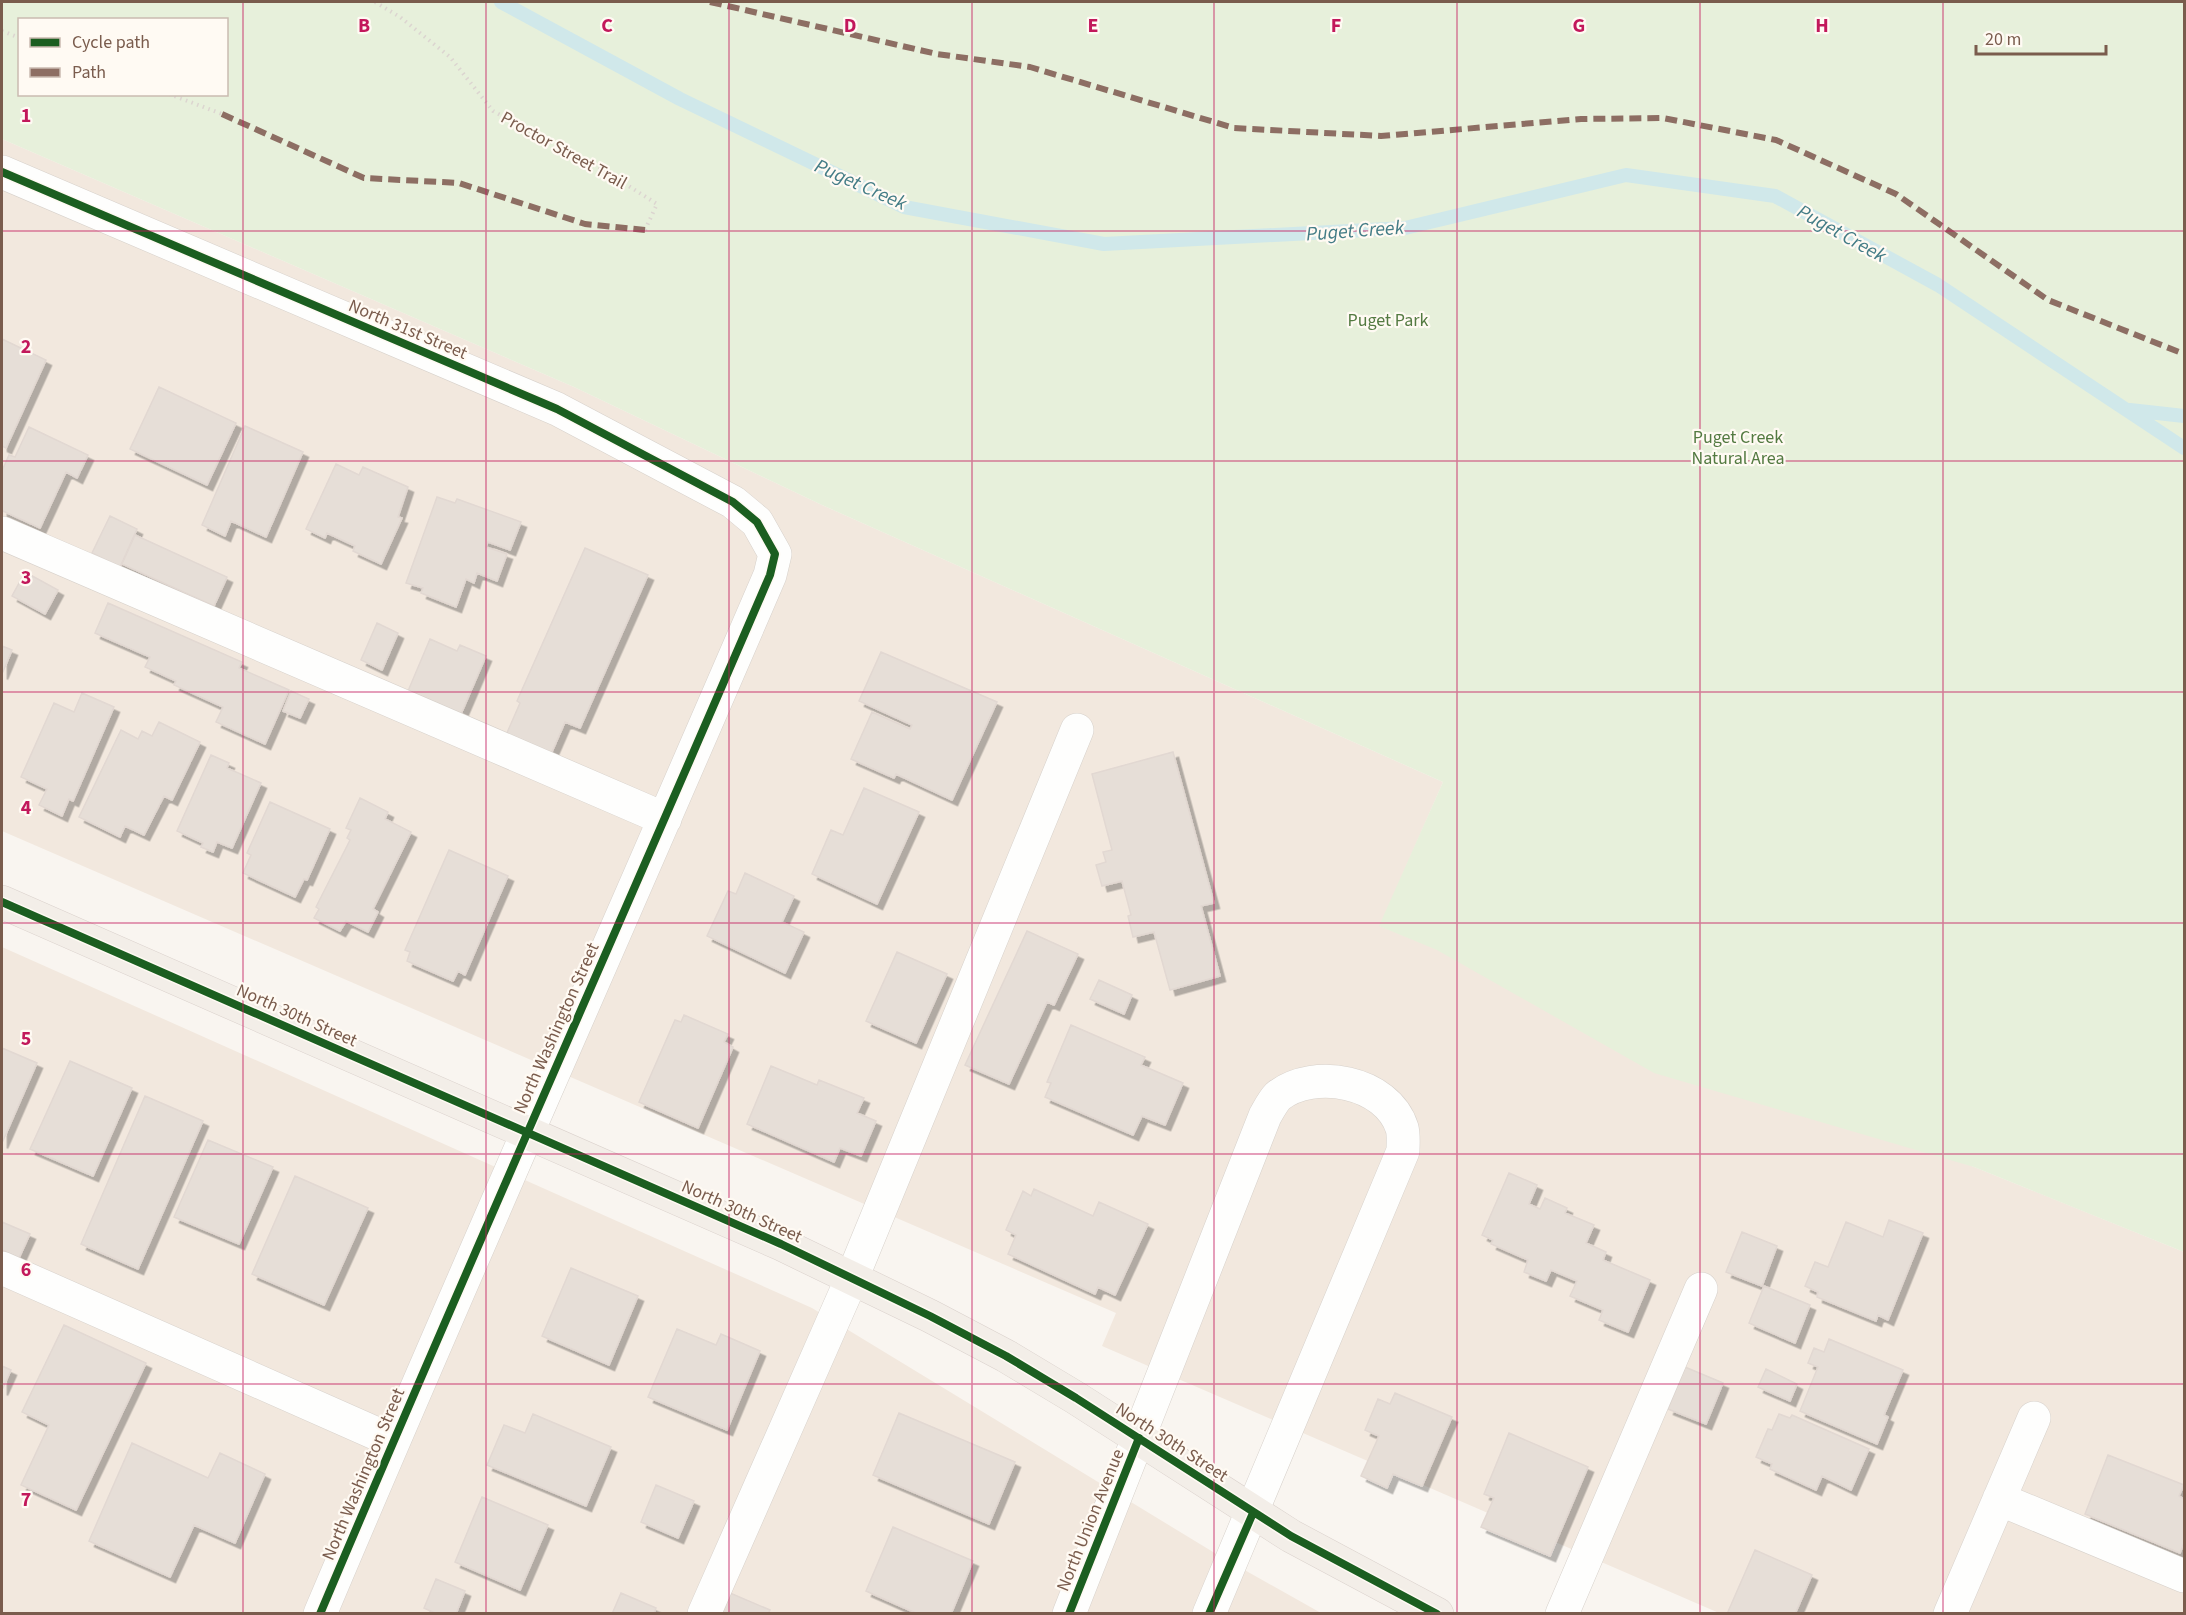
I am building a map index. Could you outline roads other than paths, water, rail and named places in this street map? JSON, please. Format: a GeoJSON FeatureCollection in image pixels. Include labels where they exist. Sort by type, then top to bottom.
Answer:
{"type":"FeatureCollection","features":[{"type":"Feature","properties":{"kind":"main road","name":"North 30th Street"},"geometry":{"type":"LineString","coordinates":[[2,902],[852,1278],[1006,1356],[1139,1438],[1253,1513],[1437,1614]]}},
{"type":"Feature","properties":{"kind":"street","name":"North 31st Street"},"geometry":{"type":"LineString","coordinates":[[2,172],[557,408],[733,502],[757,522],[775,554]]}},
{"type":"Feature","properties":{"kind":"street"},"geometry":{"type":"LineString","coordinates":[[2,532],[665,819]]}},
{"type":"Feature","properties":{"kind":"street","name":"North Washington Street"},"geometry":{"type":"LineString","coordinates":[[320,1614],[526,1132],[770,575],[775,554]]}},
{"type":"Feature","properties":{"kind":"street"},"geometry":{"type":"LineString","coordinates":[[704,1614],[852,1278],[1077,730]]}},
{"type":"Feature","properties":{"kind":"street","name":"North Union Avenue"},"geometry":{"type":"LineString","coordinates":[[1069,1614],[1265,1116],[1276,1097],[1296,1085],[1317,1080],[1341,1082],[1367,1091],[1390,1107],[1402,1128],[1403,1151],[1209,1614]]}},
{"type":"Feature","properties":{"kind":"street"},"geometry":{"type":"LineString","coordinates":[[2,1268],[393,1441]]}},
{"type":"Feature","properties":{"kind":"street"},"geometry":{"type":"LineString","coordinates":[[1562,1614],[1701,1289]]}},
{"type":"Feature","properties":{"kind":"street"},"geometry":{"type":"LineString","coordinates":[[1950,1614],[2034,1418]]}},
{"type":"Feature","properties":{"kind":"street"},"geometry":{"type":"LineString","coordinates":[[1999,1499],[2184,1576]]}},
{"type":"Feature","properties":{"kind":"waterway","name":"Puget Creek"},"geometry":{"type":"LineString","coordinates":[[501,2],[680,99],[904,207],[1104,244],[1405,228],[1626,175],[1775,196],[1938,285],[2184,448]]}},
{"type":"Feature","properties":{"kind":"waterway"},"geometry":{"type":"LineString","coordinates":[[2130,410],[2184,416]]}},
{"type":"Feature","properties":{"kind":"park label","name":"Puget Park"},"geometry":{"type":"Point","coordinates":[1388,320]}},
{"type":"Feature","properties":{"kind":"park label","name":"Puget Creek Natural Area"},"geometry":{"type":"Point","coordinates":[1738,447]}}]}
